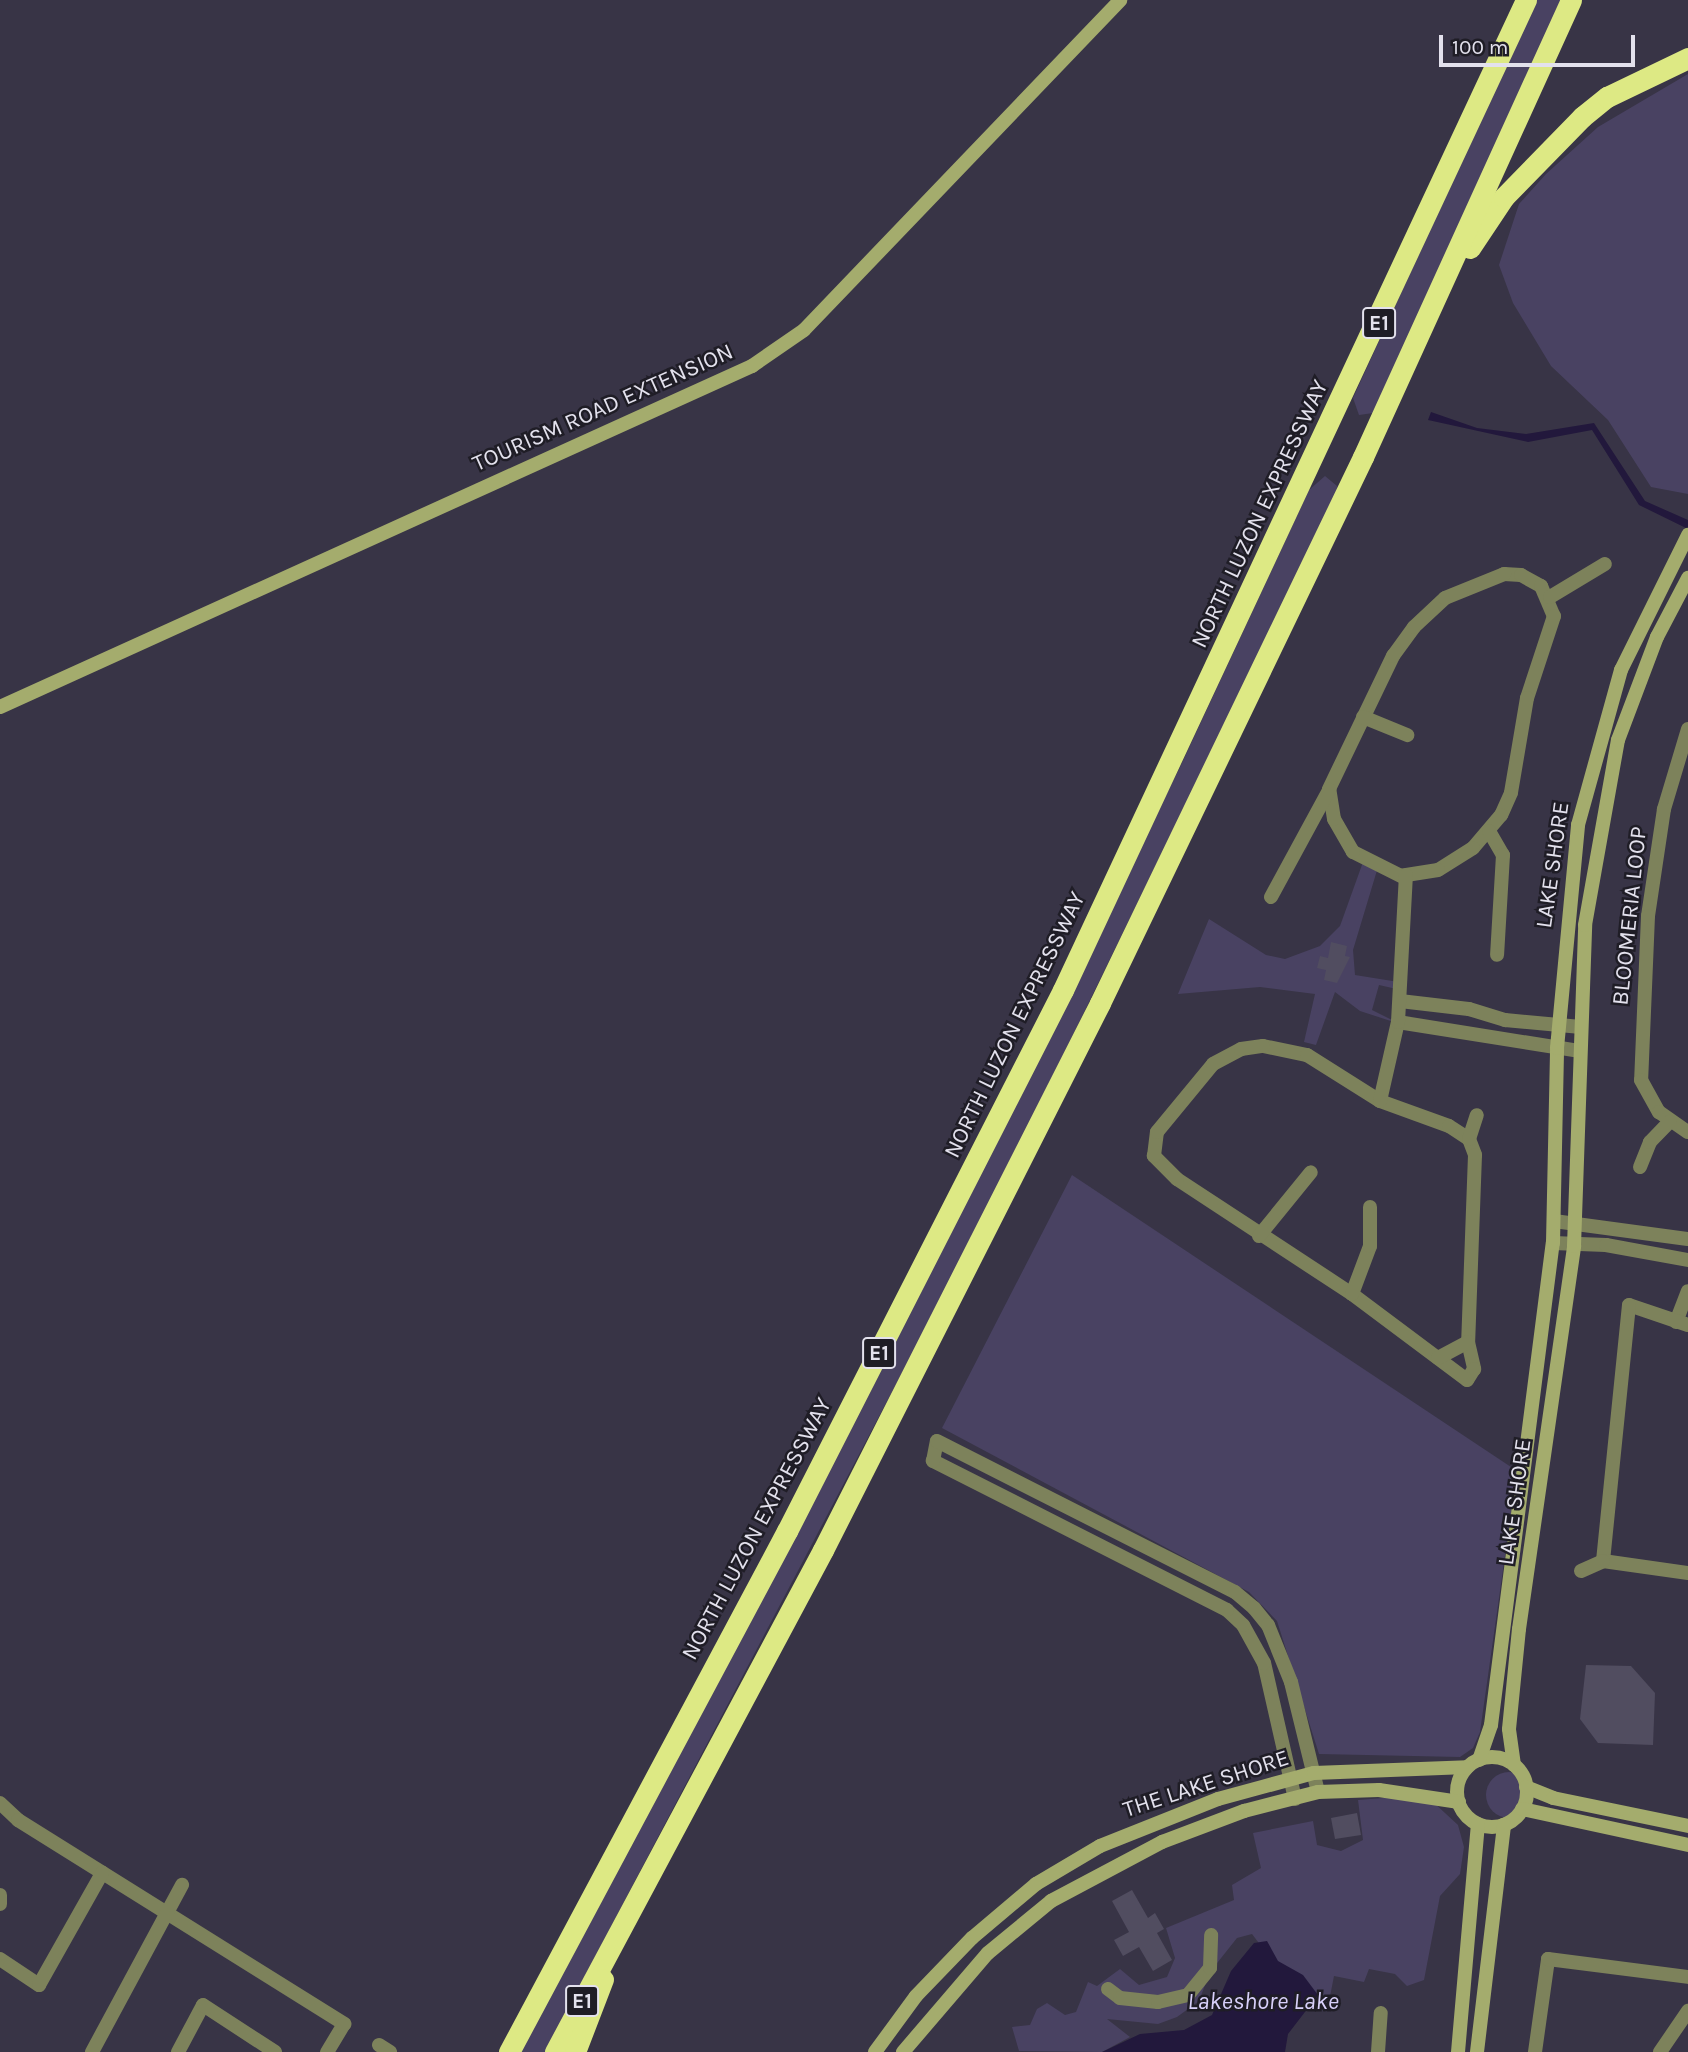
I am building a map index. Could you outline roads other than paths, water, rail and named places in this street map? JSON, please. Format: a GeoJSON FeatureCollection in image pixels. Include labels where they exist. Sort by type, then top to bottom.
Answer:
{"type":"FeatureCollection","features":[{"type":"Feature","properties":{"kind":"highway","name":"NORTH LUZON EXPRESSWAY"},"geometry":{"type":"LineString","coordinates":[[509,2052],[787,1531],[1063,990],[1526,0]]}},
{"type":"Feature","properties":{"kind":"highway","name":"E1"},"geometry":{"type":"LineString","coordinates":[[555,2052],[823,1550],[1094,1015],[1427,318],[1570,0]]}},
{"type":"Feature","properties":{"kind":"highway"},"geometry":{"type":"LineString","coordinates":[[1427,318],[1504,197],[1548,147],[1607,97],[1688,58]]}},
{"type":"Feature","properties":{"kind":"highway"},"geometry":{"type":"LineString","coordinates":[[575,2052],[597,2004],[610,1949]]}},
{"type":"Feature","properties":{"kind":"street","name":"TOURISM ROAD EXTENSION"},"geometry":{"type":"LineString","coordinates":[[0,707],[752,366],[804,330],[1119,0]]}},
{"type":"Feature","properties":{"kind":"street","name":"LAKE SHORE"},"geometry":{"type":"LineString","coordinates":[[1473,1763],[1492,1725],[1553,1243],[1557,1048],[1566,920],[1581,812],[1621,670],[1686,538]]}},
{"type":"Feature","properties":{"kind":"street"},"geometry":{"type":"LineString","coordinates":[[1550,597],[1605,564]]}},
{"type":"Feature","properties":{"kind":"street"},"geometry":{"type":"LineString","coordinates":[[1271,897],[1329,789],[1393,656],[1445,598],[1504,574],[1531,579],[1550,597],[1554,626],[1527,698],[1511,793],[1489,831],[1438,870],[1406,875],[1353,852],[1334,819],[1329,789]]}},
{"type":"Feature","properties":{"kind":"street","name":"LAKE SHORE"},"geometry":{"type":"LineString","coordinates":[[1514,1765],[1509,1729],[1519,1629],[1576,1223],[1579,1051],[1585,925],[1618,740],[1657,637],[1688,578]]}},
{"type":"Feature","properties":{"kind":"street"},"geometry":{"type":"LineString","coordinates":[[1363,717],[1407,735]]}},
{"type":"Feature","properties":{"kind":"street","name":"BLOOMERIA LOOP"},"geometry":{"type":"LineString","coordinates":[[1688,729],[1664,809],[1648,916],[1642,1006],[1641,1080],[1669,1122],[1688,1132]]}},
{"type":"Feature","properties":{"kind":"street"},"geometry":{"type":"LineString","coordinates":[[1489,831],[1503,855],[1497,955]]}},
{"type":"Feature","properties":{"kind":"street"},"geometry":{"type":"LineString","coordinates":[[1380,1101],[1398,1022],[1406,875]]}},
{"type":"Feature","properties":{"kind":"street"},"geometry":{"type":"LineString","coordinates":[[1400,1001],[1468,1009],[1505,1020],[1581,1027]]}},
{"type":"Feature","properties":{"kind":"street"},"geometry":{"type":"LineString","coordinates":[[1502,1036],[1505,1020]]}},
{"type":"Feature","properties":{"kind":"street"},"geometry":{"type":"LineString","coordinates":[[1398,1022],[1502,1036],[1579,1051]]}},
{"type":"Feature","properties":{"kind":"street"},"geometry":{"type":"LineString","coordinates":[[1263,1046],[1307,1055],[1380,1101],[1449,1126],[1469,1139],[1475,1156],[1468,1342],[1474,1369],[1467,1380],[1352,1294],[1259,1236],[1164,1170],[1154,1156],[1157,1132],[1195,1082],[1225,1055],[1263,1046]]}},
{"type":"Feature","properties":{"kind":"street"},"geometry":{"type":"LineString","coordinates":[[1469,1139],[1477,1115]]}},
{"type":"Feature","properties":{"kind":"street"},"geometry":{"type":"LineString","coordinates":[[1640,1167],[1650,1142],[1669,1122]]}},
{"type":"Feature","properties":{"kind":"street"},"geometry":{"type":"LineString","coordinates":[[1259,1236],[1311,1172]]}},
{"type":"Feature","properties":{"kind":"street"},"geometry":{"type":"LineString","coordinates":[[1352,1294],[1370,1246],[1370,1207]]}},
{"type":"Feature","properties":{"kind":"street"},"geometry":{"type":"LineString","coordinates":[[1554,1221],[1688,1239]]}},
{"type":"Feature","properties":{"kind":"street"},"geometry":{"type":"LineString","coordinates":[[1553,1243],[1574,1246],[1606,1245],[1688,1259]]}},
{"type":"Feature","properties":{"kind":"street"},"geometry":{"type":"LineString","coordinates":[[1603,1561],[1629,1305],[1682,1324],[1688,1291]]}},
{"type":"Feature","properties":{"kind":"street"},"geometry":{"type":"LineString","coordinates":[[1438,1358],[1468,1342]]}},
{"type":"Feature","properties":{"kind":"street"},"geometry":{"type":"LineString","coordinates":[[1280,1801],[1283,1781],[1264,1663],[1243,1625],[1227,1610],[933,1461],[937,1441],[1235,1592],[1268,1625],[1280,1649],[1318,1792]]}},
{"type":"Feature","properties":{"kind":"street"},"geometry":{"type":"LineString","coordinates":[[1581,1571],[1603,1561],[1688,1573]]}},
{"type":"Feature","properties":{"kind":"street"},"geometry":{"type":"LineString","coordinates":[[1227,1610],[1235,1592]]}},
{"type":"Feature","properties":{"kind":"street"},"geometry":{"type":"LineString","coordinates":[[1458,2052],[1478,1824],[1459,1802],[1459,1780],[1473,1763],[1497,1758],[1514,1765],[1526,1787],[1522,1809],[1504,1825],[1482,1989],[1477,2052]]}},
{"type":"Feature","properties":{"kind":"street","name":"THE LAKE SHORE"},"geometry":{"type":"LineString","coordinates":[[875,2052],[916,1996],[972,1938],[1036,1884],[1100,1846],[1171,1815],[1314,1773],[1473,1763]]}},
{"type":"Feature","properties":{"kind":"street"},"geometry":{"type":"LineString","coordinates":[[1283,1781],[1296,1799]]}},
{"type":"Feature","properties":{"kind":"street"},"geometry":{"type":"LineString","coordinates":[[1526,1787],[1553,1798],[1688,1826]]}},
{"type":"Feature","properties":{"kind":"street","name":"THE LAKE SHORE"},"geometry":{"type":"LineString","coordinates":[[903,2052],[988,1953],[1051,1902],[1112,1867],[1209,1823],[1318,1792],[1379,1790],[1459,1802]]}},
{"type":"Feature","properties":{"kind":"street"},"geometry":{"type":"LineString","coordinates":[[0,1803],[102,1873],[344,2024],[327,2052]]}},
{"type":"Feature","properties":{"kind":"street"},"geometry":{"type":"LineString","coordinates":[[1522,1809],[1688,1845]]}},
{"type":"Feature","properties":{"kind":"street"},"geometry":{"type":"LineString","coordinates":[[1478,1824],[1504,1825]]}},
{"type":"Feature","properties":{"kind":"street"},"geometry":{"type":"LineString","coordinates":[[1100,1846],[1112,1867]]}},
{"type":"Feature","properties":{"kind":"street"},"geometry":{"type":"LineString","coordinates":[[0,1959],[39,1985],[102,1873]]}},
{"type":"Feature","properties":{"kind":"street"},"geometry":{"type":"LineString","coordinates":[[92,2052],[182,1885]]}},
{"type":"Feature","properties":{"kind":"street"},"geometry":{"type":"LineString","coordinates":[[0,1895],[0,1904]]}},
{"type":"Feature","properties":{"kind":"street"},"geometry":{"type":"LineString","coordinates":[[1108,1989],[1121,1998],[1157,2003],[1188,1995],[1210,1968],[1211,1935]]}},
{"type":"Feature","properties":{"kind":"street"},"geometry":{"type":"LineString","coordinates":[[1535,2052],[1548,1959],[1688,1977]]}},
{"type":"Feature","properties":{"kind":"street"},"geometry":{"type":"LineString","coordinates":[[1464,1986],[1482,1989]]}},
{"type":"Feature","properties":{"kind":"street"},"geometry":{"type":"LineString","coordinates":[[178,2052],[203,2005],[275,2052]]}},
{"type":"Feature","properties":{"kind":"street"},"geometry":{"type":"LineString","coordinates":[[1660,2052],[1688,2011]]}},
{"type":"Feature","properties":{"kind":"street"},"geometry":{"type":"LineString","coordinates":[[1378,2052],[1381,2013]]}},
{"type":"Feature","properties":{"kind":"water"},"geometry":{"type":"Polygon","coordinates":[[[1431,412],[1477,428],[1526,434],[1594,423],[1645,501],[1688,520],[1688,529],[1639,505],[1592,430],[1528,442],[1428,420],[1431,412]]]}},
{"type":"Feature","properties":{"kind":"water","name":"Lakeshore Lake"},"geometry":{"type":"Polygon","coordinates":[[[1267,1941],[1278,1961],[1303,1975],[1318,1995],[1288,2034],[1285,2052],[1102,2052],[1140,2034],[1184,2030],[1212,2015],[1231,1971],[1254,1943],[1267,1941]]]}}]}
